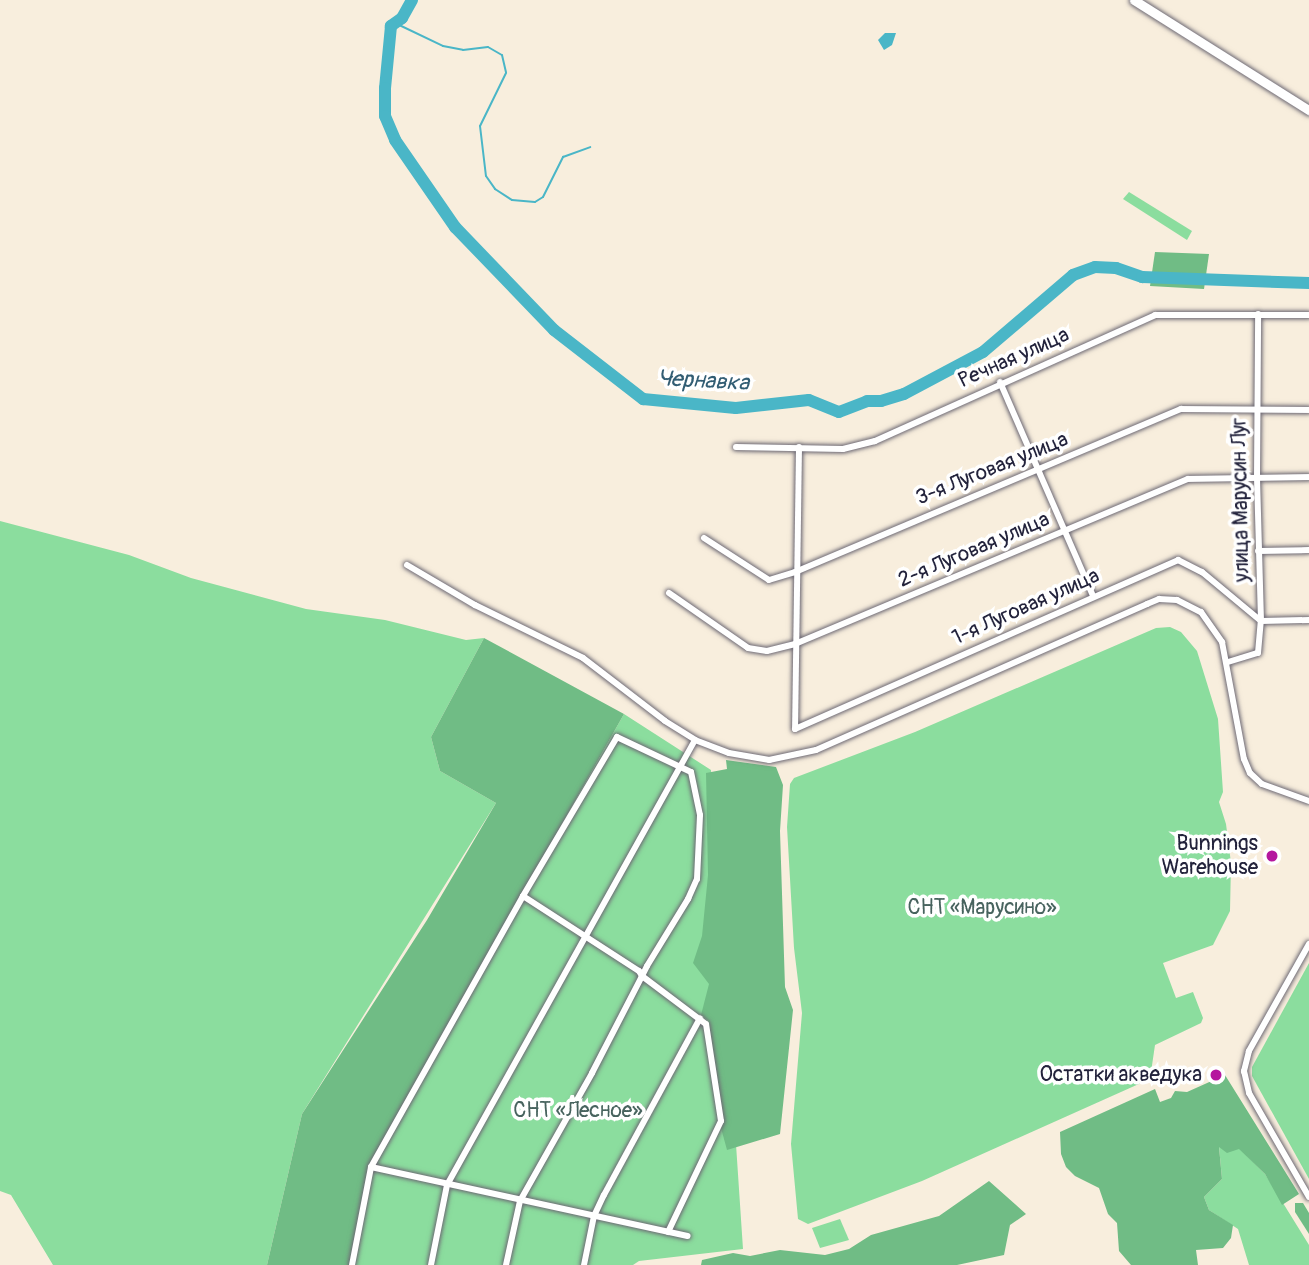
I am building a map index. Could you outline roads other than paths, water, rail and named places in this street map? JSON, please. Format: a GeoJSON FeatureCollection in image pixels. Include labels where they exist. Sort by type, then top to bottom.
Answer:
{"type":"FeatureCollection","features":[{"type":"Feature","properties":{"kind":"main road"},"geometry":{"type":"LineString","coordinates":[[1134,0],[1309,110]]}},
{"type":"Feature","properties":{"kind":"street","name":"улица Марусин Луг"},"geometry":{"type":"LineString","coordinates":[[1228,662],[1258,653],[1261,621],[1257,477],[1258,314]]}},
{"type":"Feature","properties":{"kind":"street","name":"Речная улица"},"geometry":{"type":"LineString","coordinates":[[736,447],[843,449],[875,441],[1000,382],[1155,315],[1309,315]]}},
{"type":"Feature","properties":{"kind":"street"},"geometry":{"type":"LineString","coordinates":[[1000,382],[1093,596]]}},
{"type":"Feature","properties":{"kind":"street","name":"3-я Луговая улица"},"geometry":{"type":"LineString","coordinates":[[704,538],[769,580],[795,572],[1181,409],[1309,410]]}},
{"type":"Feature","properties":{"kind":"street"},"geometry":{"type":"LineString","coordinates":[[795,644],[799,447]]}},
{"type":"Feature","properties":{"kind":"street","name":"2-я Луговая улица"},"geometry":{"type":"LineString","coordinates":[[669,593],[748,648],[767,651],[795,644],[1188,478],[1309,477]]}},
{"type":"Feature","properties":{"kind":"street"},"geometry":{"type":"LineString","coordinates":[[1258,551],[1309,550]]}},
{"type":"Feature","properties":{"kind":"street","name":"1-я Луговая улица"},"geometry":{"type":"LineString","coordinates":[[795,644],[795,729],[1178,561],[1202,572],[1261,621]]}},
{"type":"Feature","properties":{"kind":"street"},"geometry":{"type":"LineString","coordinates":[[407,565],[475,605],[583,658],[665,721],[695,740],[757,759],[781,759],[816,750],[1159,599],[1177,600],[1201,612],[1217,631],[1228,662],[1244,759],[1250,773],[1262,783],[1309,801]]}},
{"type":"Feature","properties":{"kind":"street"},"geometry":{"type":"LineString","coordinates":[[1261,621],[1309,620]]}},
{"type":"Feature","properties":{"kind":"street"},"geometry":{"type":"LineString","coordinates":[[352,1265],[371,1167],[523,896],[617,737],[684,766],[695,780],[700,815],[697,879],[520,1202],[506,1265]]}},
{"type":"Feature","properties":{"kind":"street"},"geometry":{"type":"LineString","coordinates":[[431,1265],[447,1185],[684,766],[695,740]]}},
{"type":"Feature","properties":{"kind":"street"},"geometry":{"type":"LineString","coordinates":[[523,896],[583,933],[586,938],[706,1024],[721,1121],[668,1232]]}},
{"type":"Feature","properties":{"kind":"street"},"geometry":{"type":"LineString","coordinates":[[1309,944],[1250,1051],[1244,1071],[1249,1093],[1309,1197]]}},
{"type":"Feature","properties":{"kind":"street"},"geometry":{"type":"LineString","coordinates":[[584,1265],[594,1216],[700,1018]]}},
{"type":"Feature","properties":{"kind":"street"},"geometry":{"type":"LineString","coordinates":[[371,1167],[520,1202],[688,1236]]}},
{"type":"Feature","properties":{"kind":"water"},"geometry":{"type":"Polygon","coordinates":[[[885,33],[896,33],[892,45],[884,50],[878,40],[885,33]]]}},
{"type":"Feature","properties":{"kind":"waterway","name":"Чернавка"},"geometry":{"type":"LineString","coordinates":[[412,0],[402,18],[391,26],[385,116],[395,140],[455,227],[554,330],[643,399],[736,408],[809,400],[839,412],[867,401],[881,401],[904,394],[983,352],[1073,275],[1095,267],[1116,268],[1142,277],[1309,283]]}},
{"type":"Feature","properties":{"kind":"waterway"},"geometry":{"type":"LineString","coordinates":[[395,23],[443,46],[463,50],[488,47],[502,55],[506,73],[480,126],[486,176],[495,189],[512,200],[535,202],[543,197],[563,157],[590,147]]}},
{"type":"Feature","properties":{"kind":"place","name":"Bunnings Warehouse"},"geometry":{"type":"Point","coordinates":[1272,856]}},
{"type":"Feature","properties":{"kind":"place","name":"Остатки акведука"},"geometry":{"type":"Point","coordinates":[1216,1075]}},
{"type":"Feature","properties":{"kind":"park label","name":"СНТ «Марусино»"},"geometry":{"type":"Point","coordinates":[982,908]}},
{"type":"Feature","properties":{"kind":"park label","name":"СНТ «Лесное»"},"geometry":{"type":"Point","coordinates":[578,1111]}}]}
